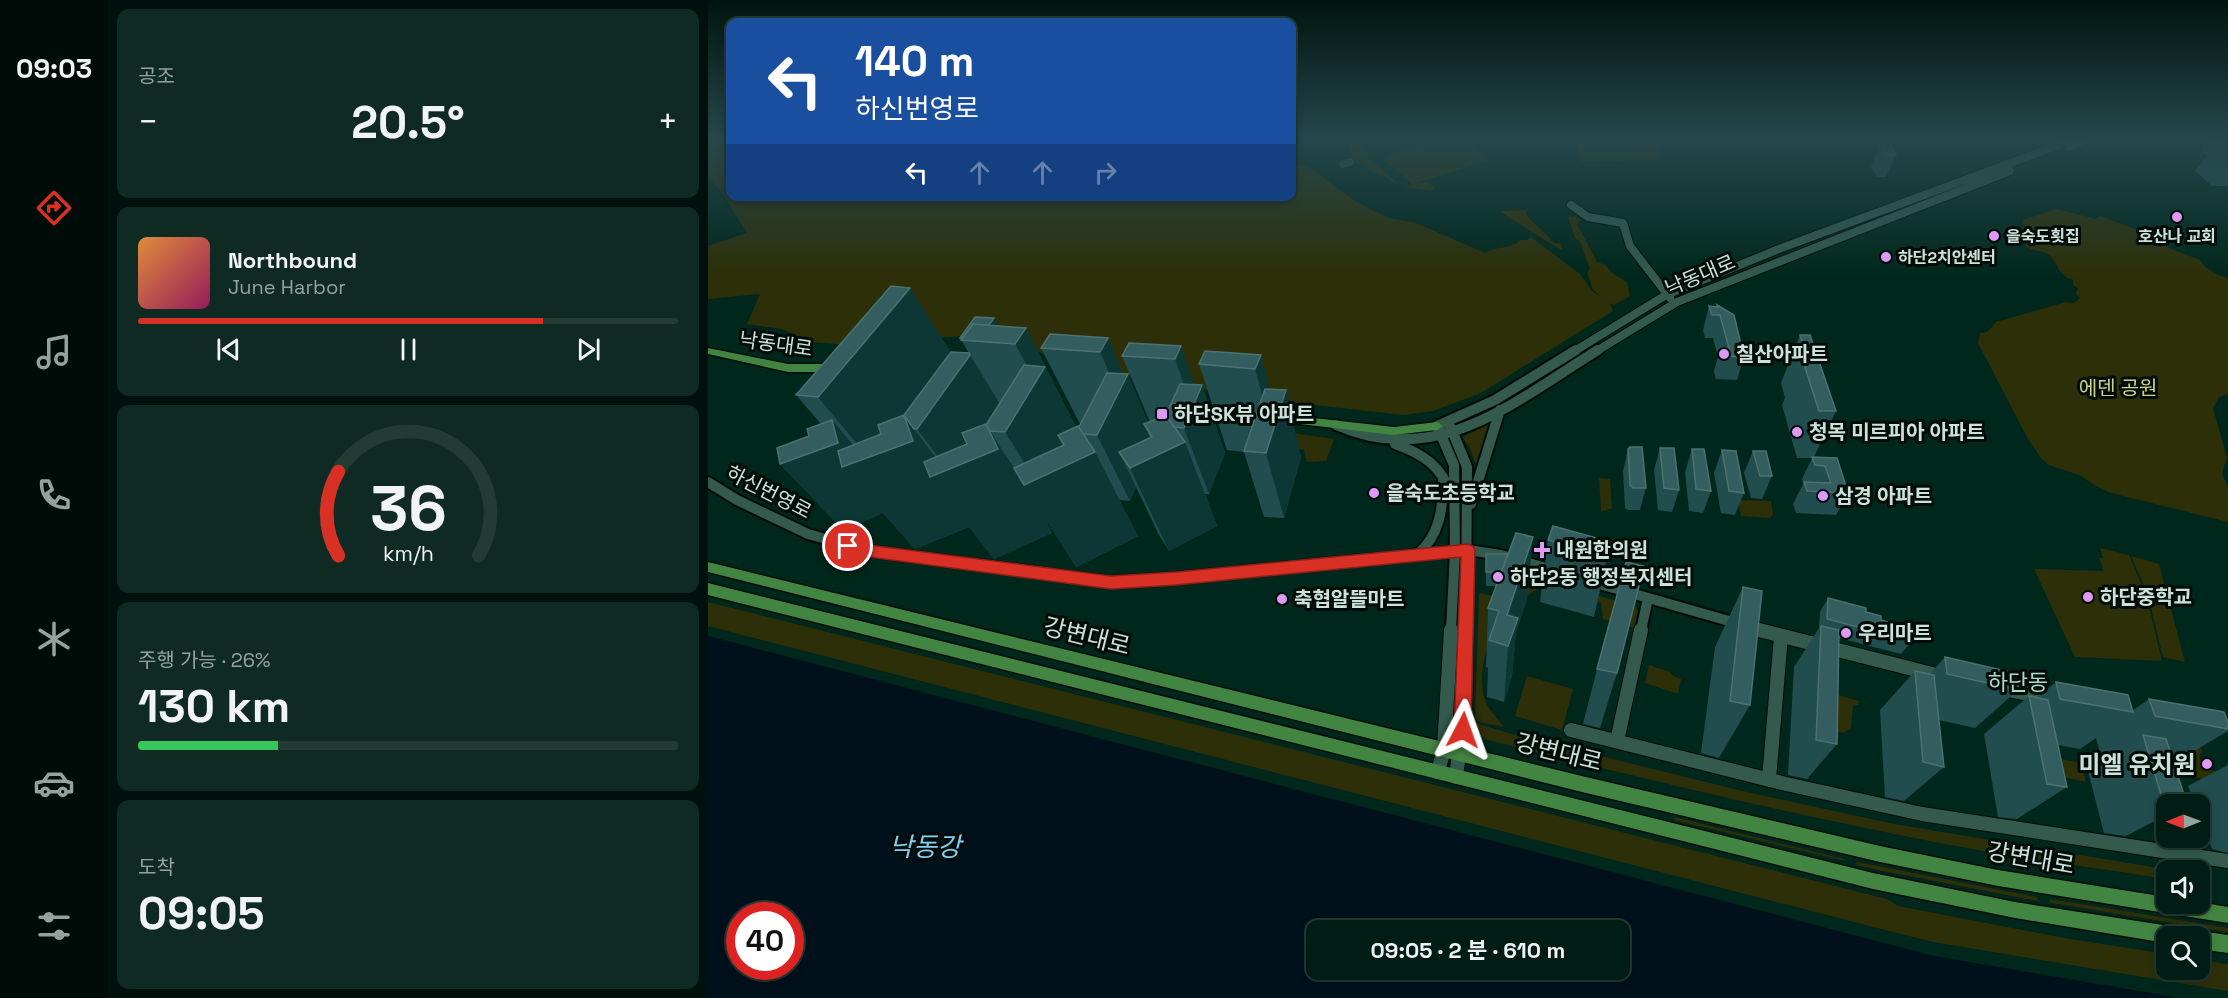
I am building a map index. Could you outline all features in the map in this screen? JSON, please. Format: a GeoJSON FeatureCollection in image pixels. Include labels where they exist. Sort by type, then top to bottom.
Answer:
{"type":"FeatureCollection","features":[{"type":"Feature","properties":{"kind":"main road","name":"낙동대로"},"geometry":{"type":"LineString","coordinates":[[708,351],[788,368],[848,367]]}},
{"type":"Feature","properties":{"kind":"main road","name":"낙동대로"},"geometry":{"type":"LineString","coordinates":[[1266,416],[1394,431],[1442,428]]}},
{"type":"Feature","properties":{"kind":"main road","name":"강변대로"},"geometry":{"type":"LineString","coordinates":[[708,567],[1880,855],[1998,878],[2228,915]]}},
{"type":"Feature","properties":{"kind":"main road"},"geometry":{"type":"LineString","coordinates":[[708,589],[1873,881],[2015,910],[2156,933]]}},
{"type":"Feature","properties":{"kind":"main road"},"geometry":{"type":"LineString","coordinates":[[2210,942],[2228,944]]}},
{"type":"Feature","properties":{"kind":"street","name":"낙동대로"},"geometry":{"type":"LineString","coordinates":[[1336,425],[1354,433],[1381,439],[1409,441],[1442,428],[1495,400],[1666,295],[1779,249],[1952,186]]}},
{"type":"Feature","properties":{"kind":"street","name":"낙동대로"},"geometry":{"type":"LineString","coordinates":[[1454,433],[1500,410],[1677,302],[1973,186]]}},
{"type":"Feature","properties":{"kind":"street"},"geometry":{"type":"LineString","coordinates":[[1571,205],[1588,217],[1623,224],[1630,246],[1666,295],[1677,302]]}},
{"type":"Feature","properties":{"kind":"street"},"geometry":{"type":"LineString","coordinates":[[1887,210],[1896,216]]}},
{"type":"Feature","properties":{"kind":"street"},"geometry":{"type":"LineString","coordinates":[[1438,772],[1444,749],[1462,551],[1468,513],[1500,410]]}},
{"type":"Feature","properties":{"kind":"street"},"geometry":{"type":"LineString","coordinates":[[1442,428],[1454,433],[1467,467],[1468,513]]}},
{"type":"Feature","properties":{"kind":"street"},"geometry":{"type":"LineString","coordinates":[[1442,428],[1455,465],[1455,510]]}},
{"type":"Feature","properties":{"kind":"street"},"geometry":{"type":"LineString","coordinates":[[1381,439],[1428,458],[1443,474],[1449,486],[1455,510],[1462,551],[1465,707],[1461,753],[1456,777]]}},
{"type":"Feature","properties":{"kind":"street"},"geometry":{"type":"LineString","coordinates":[[1416,555],[1427,547],[1437,528],[1444,504],[1443,474]]}},
{"type":"Feature","properties":{"kind":"street","name":"하신번영로"},"geometry":{"type":"LineString","coordinates":[[708,482],[737,500],[808,534],[869,551],[1111,582],[1462,551],[1500,555],[1781,636],[1959,680]]}},
{"type":"Feature","properties":{"kind":"street"},"geometry":{"type":"LineString","coordinates":[[1617,741],[1648,598]]}},
{"type":"Feature","properties":{"kind":"street"},"geometry":{"type":"LineString","coordinates":[[1769,779],[1781,636]]}},
{"type":"Feature","properties":{"kind":"street"},"geometry":{"type":"LineString","coordinates":[[1994,687],[2063,701]]}},
{"type":"Feature","properties":{"kind":"street"},"geometry":{"type":"LineString","coordinates":[[1571,730],[1922,814],[2228,861]]}},
{"type":"Feature","properties":{"kind":"green space"},"geometry":{"type":"Polygon","coordinates":[[[716,186],[726,186],[726,199],[716,186]]]}},
{"type":"Feature","properties":{"kind":"green space"},"geometry":{"type":"Polygon","coordinates":[[[1296,186],[1334,186],[1358,203],[1389,218],[1416,223],[1485,253],[1511,246],[1531,237],[1580,274],[1593,292],[1601,297],[1593,290],[1587,272],[1590,269],[1568,217],[1574,216],[1581,220],[1577,224],[1597,262],[1606,265],[1613,274],[1626,282],[1630,296],[1614,305],[1610,303],[1613,311],[1481,393],[1433,411],[1403,415],[1278,401],[1146,380],[1067,362],[975,335],[852,345],[810,342],[782,329],[747,324],[760,294],[708,299],[708,246],[747,233],[727,201],[1296,201],[1296,186]]]}},
{"type":"Feature","properties":{"kind":"green space"},"geometry":{"type":"Polygon","coordinates":[[[1432,186],[1435,188],[1431,191],[1405,187],[1432,186]]]}},
{"type":"Feature","properties":{"kind":"green space","name":"에덴 공원"},"geometry":{"type":"Polygon","coordinates":[[[2056,209],[2096,219],[2100,216],[2132,228],[2174,250],[2200,260],[2205,267],[2228,278],[2228,394],[2219,397],[2213,408],[2227,458],[2222,474],[2228,486],[2228,522],[2111,493],[2079,475],[2049,465],[2041,458],[2028,439],[1978,343],[1980,333],[1988,331],[1996,322],[2066,302],[2074,303],[2080,298],[2076,294],[2078,288],[2073,285],[2073,280],[2060,271],[2050,256],[2026,247],[2023,220],[2056,209]]]}},
{"type":"Feature","properties":{"kind":"green space"},"geometry":{"type":"Polygon","coordinates":[[[1525,210],[1528,217],[1555,243],[1561,243],[1562,249],[1499,211],[1525,210]]]}},
{"type":"Feature","properties":{"kind":"green space"},"geometry":{"type":"Polygon","coordinates":[[[1490,423],[1477,468],[1469,446],[1462,437],[1490,423]]]}},
{"type":"Feature","properties":{"kind":"green space"},"geometry":{"type":"Polygon","coordinates":[[[1292,433],[1334,439],[1326,461],[1307,462],[1304,450],[1291,448],[1292,433]]]}},
{"type":"Feature","properties":{"kind":"green space"},"geometry":{"type":"Polygon","coordinates":[[[1599,478],[1610,479],[1612,508],[1601,512],[1599,478]]]}},
{"type":"Feature","properties":{"kind":"green space"},"geometry":{"type":"Polygon","coordinates":[[[1738,500],[1771,501],[1773,514],[1770,518],[1741,516],[1738,500]]]}},
{"type":"Feature","properties":{"kind":"green space"},"geometry":{"type":"Polygon","coordinates":[[[2100,548],[2129,555],[2147,598],[2162,661],[2075,657],[2034,569],[2104,571],[2099,558],[2103,558],[2100,548]]]}},
{"type":"Feature","properties":{"kind":"green space"},"geometry":{"type":"Polygon","coordinates":[[[2131,556],[2159,564],[2185,662],[2163,657],[2148,596],[2131,556]]]}},
{"type":"Feature","properties":{"kind":"green space"},"geometry":{"type":"Polygon","coordinates":[[[1515,570],[1636,607],[1638,611],[1634,628],[1603,619],[1601,603],[1542,586],[1527,596],[1515,570]]]}},
{"type":"Feature","properties":{"kind":"green space"},"geometry":{"type":"Polygon","coordinates":[[[1479,593],[1506,599],[1487,649],[1482,675],[1485,700],[1504,727],[1479,722],[1475,718],[1479,593]]]}},
{"type":"Feature","properties":{"kind":"green space"},"geometry":{"type":"Polygon","coordinates":[[[708,602],[1887,899],[1898,906],[2064,938],[2156,952],[2156,979],[1933,942],[708,626],[708,602]]]}},
{"type":"Feature","properties":{"kind":"green space"},"geometry":{"type":"Polygon","coordinates":[[[1649,665],[1670,672],[1681,679],[1678,694],[1645,683],[1649,665]]]}},
{"type":"Feature","properties":{"kind":"green space"},"geometry":{"type":"Polygon","coordinates":[[[1527,676],[1573,689],[1562,730],[1515,716],[1527,676]]]}},
{"type":"Feature","properties":{"kind":"green space"},"geometry":{"type":"Polygon","coordinates":[[[1829,692],[1859,701],[1858,705],[1853,706],[1851,728],[1843,733],[1828,729],[1829,692]]]}},
{"type":"Feature","properties":{"kind":"green space"},"geometry":{"type":"Polygon","coordinates":[[[1476,723],[1738,790],[1894,824],[2156,868],[2156,877],[1996,853],[1788,812],[1484,739],[1476,731],[1476,723]]]}},
{"type":"Feature","properties":{"kind":"green space"},"geometry":{"type":"Polygon","coordinates":[[[2180,742],[2198,745],[2203,751],[2199,756],[2205,769],[2221,772],[2224,782],[2192,777],[2180,742]]]}},
{"type":"Feature","properties":{"kind":"green space"},"geometry":{"type":"Polygon","coordinates":[[[2018,750],[2081,763],[2086,782],[2021,768],[2018,750]]]}},
{"type":"Feature","properties":{"kind":"green space"},"geometry":{"type":"Polygon","coordinates":[[[1674,817],[1844,859],[1846,861],[1673,820],[1674,817]]]}},
{"type":"Feature","properties":{"kind":"green space"},"geometry":{"type":"Polygon","coordinates":[[[1855,863],[2037,897],[2038,901],[1878,870],[1857,865],[1855,863]]]}},
{"type":"Feature","properties":{"kind":"green space"},"geometry":{"type":"Polygon","coordinates":[[[2050,899],[2228,928],[2228,932],[2210,929],[2210,926],[2192,926],[2049,902],[2050,899]]]}},
{"type":"Feature","properties":{"kind":"green space"},"geometry":{"type":"Polygon","coordinates":[[[2210,962],[2228,964],[2228,991],[2162,980],[2210,980],[2210,962]]]}},
{"type":"Feature","properties":{"kind":"water","name":"낙동강"},"geometry":{"type":"Polygon","coordinates":[[[708,636],[1934,956],[2181,998],[708,998],[708,636]]]}},
{"type":"Feature","properties":{"kind":"building"},"geometry":{"type":"Polygon","coordinates":[[[891,286],[910,288],[818,397],[796,395],[891,286]]]}},
{"type":"Feature","properties":{"kind":"building"},"geometry":{"type":"Polygon","coordinates":[[[1717,305],[1734,315],[1744,357],[1723,356],[1721,348],[1729,348],[1720,315],[1712,315],[1709,306],[1718,307],[1717,305]]]}},
{"type":"Feature","properties":{"kind":"building"},"geometry":{"type":"Polygon","coordinates":[[[975,317],[994,318],[989,325],[973,324],[963,338],[960,338],[975,317]]]}},
{"type":"Feature","properties":{"kind":"building"},"geometry":{"type":"Polygon","coordinates":[[[973,324],[1026,328],[1015,344],[961,340],[973,324]]]}},
{"type":"Feature","properties":{"kind":"building"},"geometry":{"type":"Polygon","coordinates":[[[1050,334],[1108,338],[1100,352],[1041,348],[1050,334]]]}},
{"type":"Feature","properties":{"kind":"building"},"geometry":{"type":"Polygon","coordinates":[[[1800,335],[1810,335],[1836,411],[1819,411],[1802,358],[1807,358],[1800,335]]]}},
{"type":"Feature","properties":{"kind":"building"},"geometry":{"type":"Polygon","coordinates":[[[1129,343],[1181,346],[1175,359],[1122,356],[1129,343]]]}},
{"type":"Feature","properties":{"kind":"building"},"geometry":{"type":"Polygon","coordinates":[[[1205,351],[1261,355],[1255,369],[1199,364],[1205,351]]]}},
{"type":"Feature","properties":{"kind":"building"},"geometry":{"type":"Polygon","coordinates":[[[951,352],[969,353],[970,355],[917,429],[914,429],[904,415],[951,352]]]}},
{"type":"Feature","properties":{"kind":"building"},"geometry":{"type":"Polygon","coordinates":[[[1024,365],[1045,367],[1005,432],[990,431],[986,425],[1024,365]]]}},
{"type":"Feature","properties":{"kind":"building"},"geometry":{"type":"Polygon","coordinates":[[[1107,373],[1128,374],[1097,435],[1083,434],[1079,427],[1107,373]]]}},
{"type":"Feature","properties":{"kind":"building"},"geometry":{"type":"Polygon","coordinates":[[[1180,384],[1202,385],[1184,428],[1174,427],[1166,415],[1180,384]]]}},
{"type":"Feature","properties":{"kind":"building"},"geometry":{"type":"Polygon","coordinates":[[[1265,389],[1286,390],[1266,453],[1244,451],[1265,389]]]}},
{"type":"Feature","properties":{"kind":"building"},"geometry":{"type":"Polygon","coordinates":[[[904,415],[913,441],[842,467],[838,451],[881,434],[878,425],[904,415]]]}},
{"type":"Feature","properties":{"kind":"building"},"geometry":{"type":"Polygon","coordinates":[[[1166,415],[1185,442],[1130,468],[1119,452],[1152,437],[1144,424],[1166,415]]]}},
{"type":"Feature","properties":{"kind":"building"},"geometry":{"type":"Polygon","coordinates":[[[832,420],[838,443],[780,464],[777,448],[809,436],[807,429],[832,420]]]}},
{"type":"Feature","properties":{"kind":"building"},"geometry":{"type":"Polygon","coordinates":[[[986,424],[998,449],[930,477],[924,462],[967,444],[962,433],[986,424]]]}},
{"type":"Feature","properties":{"kind":"building"},"geometry":{"type":"Polygon","coordinates":[[[1078,426],[1095,452],[1024,485],[1014,468],[1064,445],[1058,435],[1078,426]]]}},
{"type":"Feature","properties":{"kind":"building"},"geometry":{"type":"Polygon","coordinates":[[[1642,447],[1646,488],[1633,488],[1630,485],[1628,449],[1642,447]]]}},
{"type":"Feature","properties":{"kind":"building"},"geometry":{"type":"Polygon","coordinates":[[[1660,448],[1674,448],[1679,490],[1664,488],[1660,448]]]}},
{"type":"Feature","properties":{"kind":"building"},"geometry":{"type":"Polygon","coordinates":[[[1692,449],[1704,449],[1711,491],[1696,489],[1692,449]]]}},
{"type":"Feature","properties":{"kind":"building"},"geometry":{"type":"Polygon","coordinates":[[[1722,450],[1736,451],[1744,493],[1729,491],[1722,450]]]}},
{"type":"Feature","properties":{"kind":"building"},"geometry":{"type":"Polygon","coordinates":[[[1753,451],[1766,451],[1772,476],[1760,476],[1753,451]]]}},
{"type":"Feature","properties":{"kind":"building"},"geometry":{"type":"Polygon","coordinates":[[[1812,457],[1837,458],[1848,493],[1807,491],[1804,482],[1831,483],[1825,466],[1815,465],[1812,457]]]}},
{"type":"Feature","properties":{"kind":"building"},"geometry":{"type":"Polygon","coordinates":[[[1553,526],[1611,542],[1607,556],[1548,540],[1553,526]]]}},
{"type":"Feature","properties":{"kind":"building"},"geometry":{"type":"Polygon","coordinates":[[[1516,533],[1533,537],[1507,615],[1518,618],[1508,646],[1489,640],[1499,611],[1488,608],[1516,533]]]}},
{"type":"Feature","properties":{"kind":"building"},"geometry":{"type":"Polygon","coordinates":[[[1486,554],[1508,554],[1501,572],[1486,572],[1486,554]]]}},
{"type":"Feature","properties":{"kind":"building"},"geometry":{"type":"Polygon","coordinates":[[[1626,562],[1644,566],[1617,673],[1597,669],[1626,562]]]}},
{"type":"Feature","properties":{"kind":"building"},"geometry":{"type":"Polygon","coordinates":[[[1743,587],[1762,591],[1750,705],[1730,701],[1743,587]]]}},
{"type":"Feature","properties":{"kind":"building"},"geometry":{"type":"Polygon","coordinates":[[[1828,598],[1866,608],[1866,612],[1881,616],[1881,620],[1912,629],[1912,641],[1827,619],[1828,598]]]}},
{"type":"Feature","properties":{"kind":"building"},"geometry":{"type":"Polygon","coordinates":[[[1821,626],[1839,630],[1837,744],[1816,740],[1821,626]]]}},
{"type":"Feature","properties":{"kind":"building"},"geometry":{"type":"Polygon","coordinates":[[[1945,657],[2015,673],[2018,690],[1947,674],[1945,657]]]}},
{"type":"Feature","properties":{"kind":"building"},"geometry":{"type":"Polygon","coordinates":[[[1915,671],[1934,675],[1944,767],[1923,762],[1915,671]]]}},
{"type":"Feature","properties":{"kind":"building"},"geometry":{"type":"Polygon","coordinates":[[[2056,682],[2128,695],[2133,712],[2060,699],[2056,682]]]}},
{"type":"Feature","properties":{"kind":"building"},"geometry":{"type":"Polygon","coordinates":[[[2029,696],[2048,700],[2067,787],[2047,784],[2029,696]]]}},
{"type":"Feature","properties":{"kind":"building"},"geometry":{"type":"Polygon","coordinates":[[[2149,699],[2224,712],[2228,729],[2155,716],[2149,699]]]}},
{"type":"Feature","properties":{"kind":"building"},"geometry":{"type":"Polygon","coordinates":[[[2143,735],[2166,739],[2184,794],[2161,794],[2143,735]]]}},
{"type":"Feature","properties":{"kind":"place","name":"호산나 교회"},"geometry":{"type":"Point","coordinates":[2177,217]}},
{"type":"Feature","properties":{"kind":"place","name":"을숙도횟집"},"geometry":{"type":"Point","coordinates":[1994,236]}},
{"type":"Feature","properties":{"kind":"place","name":"하단2치안센터"},"geometry":{"type":"Point","coordinates":[1886,257]}},
{"type":"Feature","properties":{"kind":"place","name":"칠산아파트"},"geometry":{"type":"Point","coordinates":[1724,354]}},
{"type":"Feature","properties":{"kind":"place","name":"하단SK뷰 아파트"},"geometry":{"type":"Point","coordinates":[1162,414]}},
{"type":"Feature","properties":{"kind":"place","name":"청목 미르피아 아파트"},"geometry":{"type":"Point","coordinates":[1797,432]}},
{"type":"Feature","properties":{"kind":"place","name":"을숙도초등학교"},"geometry":{"type":"Point","coordinates":[1374,493]}},
{"type":"Feature","properties":{"kind":"place","name":"삼경 아파트"},"geometry":{"type":"Point","coordinates":[1823,496]}},
{"type":"Feature","properties":{"kind":"place","name":"내원한의원"},"geometry":{"type":"Point","coordinates":[1542,550]}},
{"type":"Feature","properties":{"kind":"place","name":"하단2동 행정복지센터"},"geometry":{"type":"Point","coordinates":[1498,577]}},
{"type":"Feature","properties":{"kind":"place","name":"하단중학교"},"geometry":{"type":"Point","coordinates":[2088,597]}},
{"type":"Feature","properties":{"kind":"place","name":"축협알뜰마트"},"geometry":{"type":"Point","coordinates":[1282,599]}},
{"type":"Feature","properties":{"kind":"place","name":"우리마트"},"geometry":{"type":"Point","coordinates":[1846,633]}},
{"type":"Feature","properties":{"kind":"place","name":"미엘 유치원"},"geometry":{"type":"Point","coordinates":[2207,764]}},
{"type":"Feature","properties":{"kind":"district","name":"하단동"},"geometry":{"type":"Point","coordinates":[2018,682]}},
{"type":"Feature","properties":{"kind":"route"},"geometry":{"type":"LineString","coordinates":[[848,546],[869,551],[1111,582],[1176,578],[1468,550],[1463,730]]}}]}
